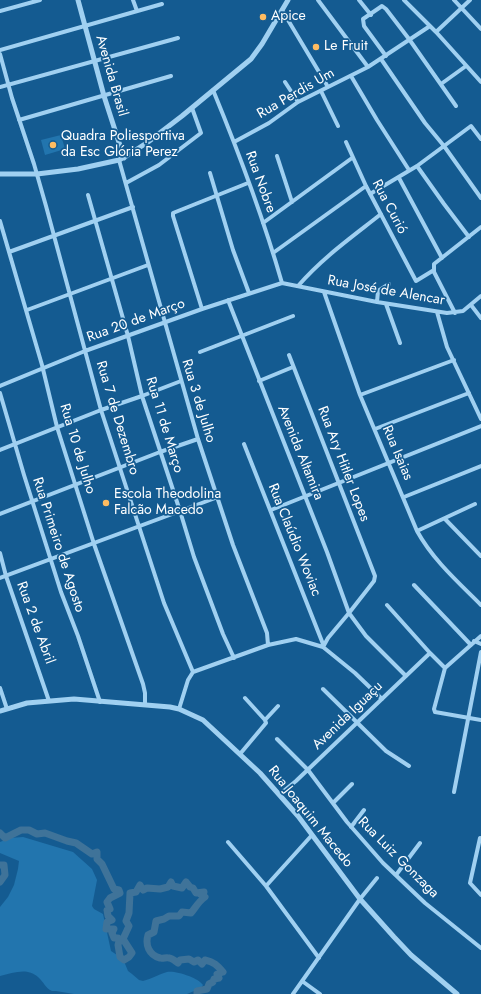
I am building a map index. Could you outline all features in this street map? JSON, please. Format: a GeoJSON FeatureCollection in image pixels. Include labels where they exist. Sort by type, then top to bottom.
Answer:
{"type":"FeatureCollection","features":[{"type":"Feature","properties":{"kind":"street"},"geometry":{"type":"LineString","coordinates":[[0,11],[40,0]]}},
{"type":"Feature","properties":{"kind":"street","name":"Avenida Brasil"},"geometry":{"type":"LineString","coordinates":[[78,0],[121,159]]}},
{"type":"Feature","properties":{"kind":"street"},"geometry":{"type":"LineString","coordinates":[[133,0],[137,11]]}},
{"type":"Feature","properties":{"kind":"street"},"geometry":{"type":"LineString","coordinates":[[0,174],[37,174],[78,169],[121,159],[148,142],[251,59],[262,44],[288,0]]}},
{"type":"Feature","properties":{"kind":"street"},"geometry":{"type":"LineString","coordinates":[[318,0],[368,67]]}},
{"type":"Feature","properties":{"kind":"street"},"geometry":{"type":"LineString","coordinates":[[359,0],[371,15]]}},
{"type":"Feature","properties":{"kind":"street"},"geometry":{"type":"LineString","coordinates":[[404,0],[436,32],[481,82]]}},
{"type":"Feature","properties":{"kind":"street"},"geometry":{"type":"LineString","coordinates":[[454,0],[481,29]]}},
{"type":"Feature","properties":{"kind":"street"},"geometry":{"type":"LineString","coordinates":[[436,32],[470,0]]}},
{"type":"Feature","properties":{"kind":"street"},"geometry":{"type":"LineString","coordinates":[[0,50],[162,4]]}},
{"type":"Feature","properties":{"kind":"street"},"geometry":{"type":"LineString","coordinates":[[386,56],[364,26],[363,19],[371,15],[382,6],[409,39],[456,106]]}},
{"type":"Feature","properties":{"kind":"street"},"geometry":{"type":"LineString","coordinates":[[282,10],[328,87]]}},
{"type":"Feature","properties":{"kind":"street","name":"Rua Perdis Um"},"geometry":{"type":"LineString","coordinates":[[234,142],[269,123],[298,102],[368,67],[430,26]]}},
{"type":"Feature","properties":{"kind":"street"},"geometry":{"type":"LineString","coordinates":[[0,87],[178,38]]}},
{"type":"Feature","properties":{"kind":"street","name":"Rua 7 de Dezembro"},"geometry":{"type":"LineString","coordinates":[[0,54],[19,120],[37,174],[101,410],[164,603],[193,672]]}},
{"type":"Feature","properties":{"kind":"street"},"geometry":{"type":"LineString","coordinates":[[381,59],[425,123],[444,146],[481,198]]}},
{"type":"Feature","properties":{"kind":"street"},"geometry":{"type":"LineString","coordinates":[[441,84],[466,66]]}},
{"type":"Feature","properties":{"kind":"street"},"geometry":{"type":"LineString","coordinates":[[19,120],[171,76]]}},
{"type":"Feature","properties":{"kind":"street"},"geometry":{"type":"LineString","coordinates":[[351,76],[409,170]]}},
{"type":"Feature","properties":{"kind":"street"},"geometry":{"type":"LineString","coordinates":[[285,82],[298,102]]}},
{"type":"Feature","properties":{"kind":"street","name":"Rua Nobre"},"geometry":{"type":"LineString","coordinates":[[214,90],[264,224],[282,283]]}},
{"type":"Feature","properties":{"kind":"street"},"geometry":{"type":"LineString","coordinates":[[321,91],[338,126]]}},
{"type":"Feature","properties":{"kind":"street"},"geometry":{"type":"LineString","coordinates":[[126,183],[159,165],[201,133],[192,108]]}},
{"type":"Feature","properties":{"kind":"street"},"geometry":{"type":"LineString","coordinates":[[370,194],[417,166],[471,126],[481,139]]}},
{"type":"Feature","properties":{"kind":"street","name":"Rua Curió"},"geometry":{"type":"LineString","coordinates":[[346,142],[352,158],[370,194],[416,281],[434,270]]}},
{"type":"Feature","properties":{"kind":"street"},"geometry":{"type":"LineString","coordinates":[[277,156],[292,202]]}},
{"type":"Feature","properties":{"kind":"street"},"geometry":{"type":"LineString","coordinates":[[264,224],[352,158]]}},
{"type":"Feature","properties":{"kind":"street","name":"Rua 3 de Julho"},"geometry":{"type":"LineString","coordinates":[[121,159],[126,183],[164,324],[198,439],[233,545],[267,633],[268,645]]}},
{"type":"Feature","properties":{"kind":"street"},"geometry":{"type":"LineString","coordinates":[[417,166],[469,237]]}},
{"type":"Feature","properties":{"kind":"street"},"geometry":{"type":"LineString","coordinates":[[210,173],[235,257],[249,293]]}},
{"type":"Feature","properties":{"kind":"street"},"geometry":{"type":"LineString","coordinates":[[399,178],[442,258]]}},
{"type":"Feature","properties":{"kind":"street"},"geometry":{"type":"LineString","coordinates":[[202,309],[173,213],[216,195],[248,184]]}},
{"type":"Feature","properties":{"kind":"street"},"geometry":{"type":"LineString","coordinates":[[273,253],[366,186]]}},
{"type":"Feature","properties":{"kind":"street","name":"Rua 11 de Março"},"geometry":{"type":"LineString","coordinates":[[88,195],[94,221],[128,336],[142,396],[200,575],[234,658]]}},
{"type":"Feature","properties":{"kind":"street"},"geometry":{"type":"LineString","coordinates":[[9,252],[133,207]]}},
{"type":"Feature","properties":{"kind":"street"},"geometry":{"type":"LineString","coordinates":[[298,286],[336,249],[381,214]]}},
{"type":"Feature","properties":{"kind":"street","name":"Rua 10 de Julho"},"geometry":{"type":"LineString","coordinates":[[0,221],[26,310],[57,427],[94,544],[143,684],[145,705]]}},
{"type":"Feature","properties":{"kind":"street"},"geometry":{"type":"LineString","coordinates":[[455,313],[434,270],[434,264],[481,227]]}},
{"type":"Feature","properties":{"kind":"street"},"geometry":{"type":"LineString","coordinates":[[26,310],[148,265]]}},
{"type":"Feature","properties":{"kind":"street","name":"Rua 20 de Março"},"geometry":{"type":"LineString","coordinates":[[0,386],[85,351],[228,300],[282,283]]}},
{"type":"Feature","properties":{"kind":"street","name":"Rua José de Alencar"},"geometry":{"type":"LineString","coordinates":[[282,283],[386,304],[437,312],[455,313],[463,311],[481,296]]}},
{"type":"Feature","properties":{"kind":"street"},"geometry":{"type":"LineString","coordinates":[[377,302],[378,291],[389,284]]}},
{"type":"Feature","properties":{"kind":"street","name":"Rua Isaias"},"geometry":{"type":"LineString","coordinates":[[324,292],[360,395],[417,531],[426,547],[481,605]]}},
{"type":"Feature","properties":{"kind":"street","name":"Avenida Altamira"},"geometry":{"type":"LineString","coordinates":[[228,300],[305,496],[349,614],[366,636],[406,676]]}},
{"type":"Feature","properties":{"kind":"street"},"geometry":{"type":"LineString","coordinates":[[386,304],[400,343]]}},
{"type":"Feature","properties":{"kind":"street"},"geometry":{"type":"LineString","coordinates":[[471,305],[481,318]]}},
{"type":"Feature","properties":{"kind":"street"},"geometry":{"type":"LineString","coordinates":[[437,312],[447,347],[481,420]]}},
{"type":"Feature","properties":{"kind":"street"},"geometry":{"type":"LineString","coordinates":[[200,352],[293,316]]}},
{"type":"Feature","properties":{"kind":"street","name":"Rua Ary Hitler Lopes"},"geometry":{"type":"LineString","coordinates":[[289,355],[374,573],[374,581],[349,614]]}},
{"type":"Feature","properties":{"kind":"street"},"geometry":{"type":"LineString","coordinates":[[360,395],[454,360]]}},
{"type":"Feature","properties":{"kind":"street"},"geometry":{"type":"LineString","coordinates":[[259,380],[293,366]]}},
{"type":"Feature","properties":{"kind":"street"},"geometry":{"type":"LineString","coordinates":[[0,450],[15,446],[57,427],[181,380]]}},
{"type":"Feature","properties":{"kind":"street","name":"Rua Primeiro de Agosto"},"geometry":{"type":"LineString","coordinates":[[0,393],[50,559],[100,702]]}},
{"type":"Feature","properties":{"kind":"street"},"geometry":{"type":"LineString","coordinates":[[375,429],[469,393]]}},
{"type":"Feature","properties":{"kind":"street"},"geometry":{"type":"LineString","coordinates":[[271,510],[481,426]]}},
{"type":"Feature","properties":{"kind":"street"},"geometry":{"type":"LineString","coordinates":[[0,514],[160,452],[198,439]]}},
{"type":"Feature","properties":{"kind":"street","name":"Rua Claúdio Woviac"},"geometry":{"type":"LineString","coordinates":[[244,444],[323,645]]}},
{"type":"Feature","properties":{"kind":"street"},"geometry":{"type":"LineString","coordinates":[[404,497],[481,466]]}},
{"type":"Feature","properties":{"kind":"street"},"geometry":{"type":"LineString","coordinates":[[0,578],[218,497]]}},
{"type":"Feature","properties":{"kind":"street"},"geometry":{"type":"LineString","coordinates":[[417,531],[475,504]]}},
{"type":"Feature","properties":{"kind":"street"},"geometry":{"type":"LineString","coordinates":[[445,519],[481,556]]}},
{"type":"Feature","properties":{"kind":"street","name":"Rua 2 de Abril"},"geometry":{"type":"LineString","coordinates":[[0,553],[6,576],[49,701]]}},
{"type":"Feature","properties":{"kind":"street"},"geometry":{"type":"LineString","coordinates":[[414,585],[471,645]]}},
{"type":"Feature","properties":{"kind":"street"},"geometry":{"type":"LineString","coordinates":[[387,605],[445,668]]}},
{"type":"Feature","properties":{"kind":"street"},"geometry":{"type":"LineString","coordinates":[[323,645],[349,614]]}},
{"type":"Feature","properties":{"kind":"street"},"geometry":{"type":"LineString","coordinates":[[481,636],[445,668],[434,709],[435,712],[481,720]]}},
{"type":"Feature","properties":{"kind":"street"},"geometry":{"type":"LineString","coordinates":[[179,709],[188,680],[193,672],[268,645],[296,639],[323,645],[382,699]]}},
{"type":"Feature","properties":{"kind":"street"},"geometry":{"type":"LineString","coordinates":[[474,641],[481,644]]}},
{"type":"Feature","properties":{"kind":"street"},"geometry":{"type":"LineString","coordinates":[[454,792],[481,652]]}},
{"type":"Feature","properties":{"kind":"street","name":"Avenida Iguaçu"},"geometry":{"type":"LineString","coordinates":[[280,794],[308,770],[430,653]]}},
{"type":"Feature","properties":{"kind":"street"},"geometry":{"type":"LineString","coordinates":[[0,688],[7,709]]}},
{"type":"Feature","properties":{"kind":"street"},"geometry":{"type":"LineString","coordinates":[[323,689],[386,751],[409,766]]}},
{"type":"Feature","properties":{"kind":"street"},"geometry":{"type":"LineString","coordinates":[[245,698],[265,721]]}},
{"type":"Feature","properties":{"kind":"street","name":"Rua Joaquim Macedo"},"geometry":{"type":"LineString","coordinates":[[0,711],[27,703],[74,700],[161,706],[179,709],[203,720],[280,794],[360,899],[411,955],[457,994]]}},
{"type":"Feature","properties":{"kind":"street"},"geometry":{"type":"LineString","coordinates":[[240,754],[278,706]]}},
{"type":"Feature","properties":{"kind":"street","name":"Rua Luiz Gonzaga"},"geometry":{"type":"LineString","coordinates":[[276,739],[308,770],[351,827],[396,875],[425,903],[481,948]]}},
{"type":"Feature","properties":{"kind":"street"},"geometry":{"type":"LineString","coordinates":[[333,803],[352,784]]}},
{"type":"Feature","properties":{"kind":"street"},"geometry":{"type":"LineString","coordinates":[[351,827],[364,810]]}},
{"type":"Feature","properties":{"kind":"street"},"geometry":{"type":"LineString","coordinates":[[266,886],[312,835]]}},
{"type":"Feature","properties":{"kind":"street"},"geometry":{"type":"LineString","coordinates":[[480,838],[470,883],[481,895]]}},
{"type":"Feature","properties":{"kind":"street"},"geometry":{"type":"LineString","coordinates":[[228,842],[266,886],[319,958]]}},
{"type":"Feature","properties":{"kind":"street"},"geometry":{"type":"LineString","coordinates":[[396,875],[420,843]]}},
{"type":"Feature","properties":{"kind":"street"},"geometry":{"type":"LineString","coordinates":[[293,994],[360,899],[377,878]]}},
{"type":"Feature","properties":{"kind":"street"},"geometry":{"type":"LineString","coordinates":[[302,981],[320,994]]}},
{"type":"Feature","properties":{"kind":"shaded area","name":"Quadra Poliesportiva da Esc Glória Perez"},"geometry":{"type":"Polygon","coordinates":[[[61,135],[65,149],[45,155],[41,140],[61,135]]]}},
{"type":"Feature","properties":{"kind":"shaded area"},"geometry":{"type":"Polygon","coordinates":[[[23,837],[73,852],[92,869],[97,880],[92,906],[94,909],[103,914],[111,951],[123,959],[128,971],[139,980],[143,981],[167,972],[181,973],[201,982],[203,985],[201,988],[187,994],[74,994],[52,991],[34,974],[25,971],[0,976],[0,907],[8,897],[14,885],[19,861],[0,853],[0,842],[10,838],[23,837]]]}},
{"type":"Feature","properties":{"kind":"waterway"},"geometry":{"type":"LineString","coordinates":[[0,833],[5,838],[21,830],[29,830],[37,834],[45,833],[76,843],[92,854],[97,852],[97,859],[102,864],[114,889],[119,890],[120,893],[110,898],[107,902],[110,909],[107,910],[108,916],[112,920],[107,922],[106,929],[114,929],[112,933],[114,938],[118,938],[120,957],[124,960],[132,953],[123,939],[129,926],[126,921],[129,913],[130,893],[136,892],[140,885],[143,890],[147,888],[160,889],[168,887],[171,882],[173,886],[182,888],[186,882],[196,893],[204,892],[200,894],[205,897],[191,913],[182,912],[179,916],[169,916],[156,921],[154,932],[148,935],[147,939],[149,949],[156,957],[170,958],[178,963],[180,960],[189,959],[194,962],[198,960],[202,964],[205,960],[213,963],[223,972],[217,974],[219,978],[214,979],[213,982],[209,984],[207,989],[197,991],[197,994]]}},
{"type":"Feature","properties":{"kind":"waterway"},"geometry":{"type":"LineString","coordinates":[[0,865],[4,865],[5,875],[0,882]]}},
{"type":"Feature","properties":{"kind":"place","name":"Apice"},"geometry":{"type":"Point","coordinates":[263,17]}},
{"type":"Feature","properties":{"kind":"place","name":"Le Fruit"},"geometry":{"type":"Point","coordinates":[316,47]}},
{"type":"Feature","properties":{"kind":"place","name":"Quadra Poliesportiva da Esc Glória Perez"},"geometry":{"type":"Point","coordinates":[53,145]}},
{"type":"Feature","properties":{"kind":"place","name":"Escola Theodolina Falcão Macedo"},"geometry":{"type":"Point","coordinates":[106,503]}}]}
